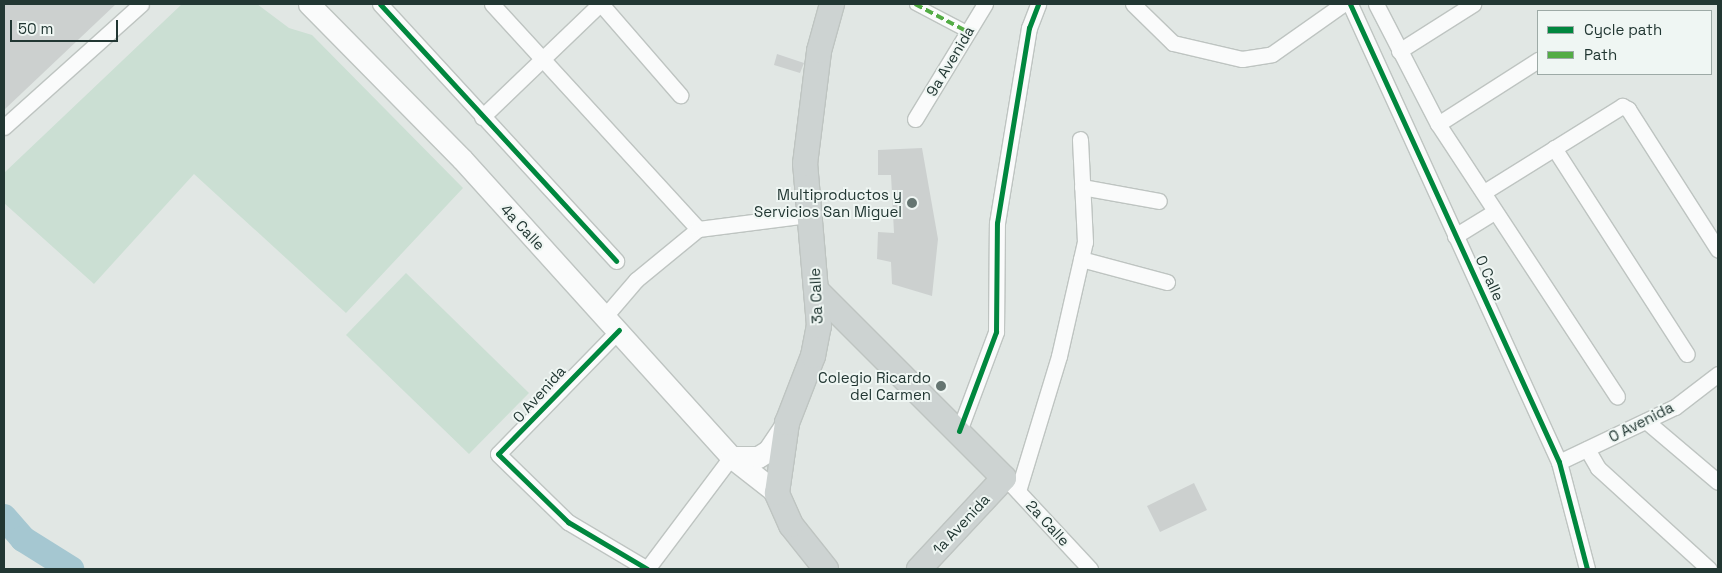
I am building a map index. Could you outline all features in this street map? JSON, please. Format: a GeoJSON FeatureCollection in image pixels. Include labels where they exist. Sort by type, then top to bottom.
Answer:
{"type":"FeatureCollection","features":[{"type":"Feature","properties":{"kind":"main road","name":"4a Calle"},"geometry":{"type":"LineString","coordinates":[[310,4],[612,323],[731,457],[777,493]]}},
{"type":"Feature","properties":{"kind":"main road","name":"3a Calle"},"geometry":{"type":"LineString","coordinates":[[777,493],[787,423],[817,341],[818,292],[808,215],[807,127],[832,4]]}},
{"type":"Feature","properties":{"kind":"main road"},"geometry":{"type":"LineString","coordinates":[[818,292],[960,431],[1011,484]]}},
{"type":"Feature","properties":{"kind":"main road"},"geometry":{"type":"LineString","coordinates":[[731,457],[752,459],[763,454],[787,423]]}},
{"type":"Feature","properties":{"kind":"main road","name":"1a Avenida"},"geometry":{"type":"LineString","coordinates":[[918,569],[1011,484]]}},
{"type":"Feature","properties":{"kind":"main road"},"geometry":{"type":"LineString","coordinates":[[777,493],[794,530],[826,569]]}},
{"type":"Feature","properties":{"kind":"street"},"geometry":{"type":"LineString","coordinates":[[4,127],[141,4]]}},
{"type":"Feature","properties":{"kind":"street"},"geometry":{"type":"LineString","coordinates":[[380,4],[616,261]]}},
{"type":"Feature","properties":{"kind":"street"},"geometry":{"type":"LineString","coordinates":[[492,4],[698,229],[808,215]]}},
{"type":"Feature","properties":{"kind":"street"},"geometry":{"type":"LineString","coordinates":[[482,117],[601,4],[680,95]]}},
{"type":"Feature","properties":{"kind":"street"},"geometry":{"type":"LineString","coordinates":[[916,4],[968,32]]}},
{"type":"Feature","properties":{"kind":"street","name":"9a Avenida"},"geometry":{"type":"LineString","coordinates":[[915,119],[985,4]]}},
{"type":"Feature","properties":{"kind":"street"},"geometry":{"type":"LineString","coordinates":[[960,431],[996,332],[997,223],[1029,28],[1038,4]]}},
{"type":"Feature","properties":{"kind":"street"},"geometry":{"type":"LineString","coordinates":[[1133,4],[1173,43],[1242,59],[1272,54],[1343,4]]}},
{"type":"Feature","properties":{"kind":"street","name":"0 Calle"},"geometry":{"type":"LineString","coordinates":[[1350,4],[1560,462],[1587,569]]}},
{"type":"Feature","properties":{"kind":"street"},"geometry":{"type":"LineString","coordinates":[[1376,4],[1438,124],[1617,397]]}},
{"type":"Feature","properties":{"kind":"street"},"geometry":{"type":"LineString","coordinates":[[1399,51],[1473,4]]}},
{"type":"Feature","properties":{"kind":"street"},"geometry":{"type":"LineString","coordinates":[[1438,124],[1537,61]]}},
{"type":"Feature","properties":{"kind":"street"},"geometry":{"type":"LineString","coordinates":[[1484,192],[1618,107],[1628,109],[1718,250]]}},
{"type":"Feature","properties":{"kind":"street"},"geometry":{"type":"LineString","coordinates":[[1011,484],[1059,356],[1085,242],[1080,139]]}},
{"type":"Feature","properties":{"kind":"street"},"geometry":{"type":"LineString","coordinates":[[1554,148],[1687,354]]}},
{"type":"Feature","properties":{"kind":"street"},"geometry":{"type":"LineString","coordinates":[[1082,187],[1159,201]]}},
{"type":"Feature","properties":{"kind":"street"},"geometry":{"type":"LineString","coordinates":[[1455,236],[1494,212]]}},
{"type":"Feature","properties":{"kind":"street","name":"0 Avenida"},"geometry":{"type":"LineString","coordinates":[[647,569],[568,522],[498,454],[612,323],[636,280],[698,229]]}},
{"type":"Feature","properties":{"kind":"street"},"geometry":{"type":"LineString","coordinates":[[1080,259],[1167,282]]}},
{"type":"Feature","properties":{"kind":"street","name":"0 Avenida"},"geometry":{"type":"LineString","coordinates":[[1560,462],[1675,407],[1718,375]]}},
{"type":"Feature","properties":{"kind":"street"},"geometry":{"type":"LineString","coordinates":[[1646,421],[1718,482]]}},
{"type":"Feature","properties":{"kind":"street"},"geometry":{"type":"LineString","coordinates":[[1587,449],[1598,468],[1709,569]]}},
{"type":"Feature","properties":{"kind":"street"},"geometry":{"type":"LineString","coordinates":[[647,569],[731,457]]}},
{"type":"Feature","properties":{"kind":"street","name":"2a Calle"},"geometry":{"type":"LineString","coordinates":[[1011,484],[1090,569]]}},
{"type":"Feature","properties":{"kind":"green space"},"geometry":{"type":"Polygon","coordinates":[[[182,4],[257,4],[289,28],[312,35],[463,188],[346,313],[194,174],[94,284],[4,203],[4,173],[182,4]]]}},
{"type":"Feature","properties":{"kind":"green space"},"geometry":{"type":"Polygon","coordinates":[[[406,273],[529,393],[469,454],[346,335],[406,273]]]}},
{"type":"Feature","properties":{"kind":"building"},"geometry":{"type":"Polygon","coordinates":[[[4,4],[116,4],[4,110],[4,4]]]}},
{"type":"Feature","properties":{"kind":"building"},"geometry":{"type":"Polygon","coordinates":[[[777,54],[804,63],[800,73],[774,65],[777,54]]]}},
{"type":"Feature","properties":{"kind":"building","name":"Multiproductos y Servicios San Miguel"},"geometry":{"type":"Polygon","coordinates":[[[922,148],[938,239],[932,296],[892,284],[891,262],[877,259],[878,232],[894,233],[891,175],[878,175],[878,150],[922,148]]]}},
{"type":"Feature","properties":{"kind":"building"},"geometry":{"type":"Polygon","coordinates":[[[1194,483],[1207,510],[1160,532],[1147,506],[1194,483]]]}},
{"type":"Feature","properties":{"kind":"waterway"},"geometry":{"type":"LineString","coordinates":[[4,517],[23,539],[71,569]]}},
{"type":"Feature","properties":{"kind":"marked path"},"geometry":{"type":"LineString","coordinates":[[915,4],[968,32]]}},
{"type":"Feature","properties":{"kind":"cycle path"},"geometry":{"type":"LineString","coordinates":[[380,4],[616,261]]}},
{"type":"Feature","properties":{"kind":"cycle path"},"geometry":{"type":"LineString","coordinates":[[959,431],[996,332],[997,223],[1029,28],[1038,4]]}},
{"type":"Feature","properties":{"kind":"cycle path"},"geometry":{"type":"LineString","coordinates":[[1350,4],[1559,462],[1587,569]]}},
{"type":"Feature","properties":{"kind":"cycle path"},"geometry":{"type":"LineString","coordinates":[[619,330],[498,454],[568,522],[647,569]]}},
{"type":"Feature","properties":{"kind":"place","name":"Multiproductos y Servicios San Miguel"},"geometry":{"type":"Point","coordinates":[912,203]}},
{"type":"Feature","properties":{"kind":"place","name":"Colegio Ricardo del Carmen"},"geometry":{"type":"Point","coordinates":[941,386]}}]}
